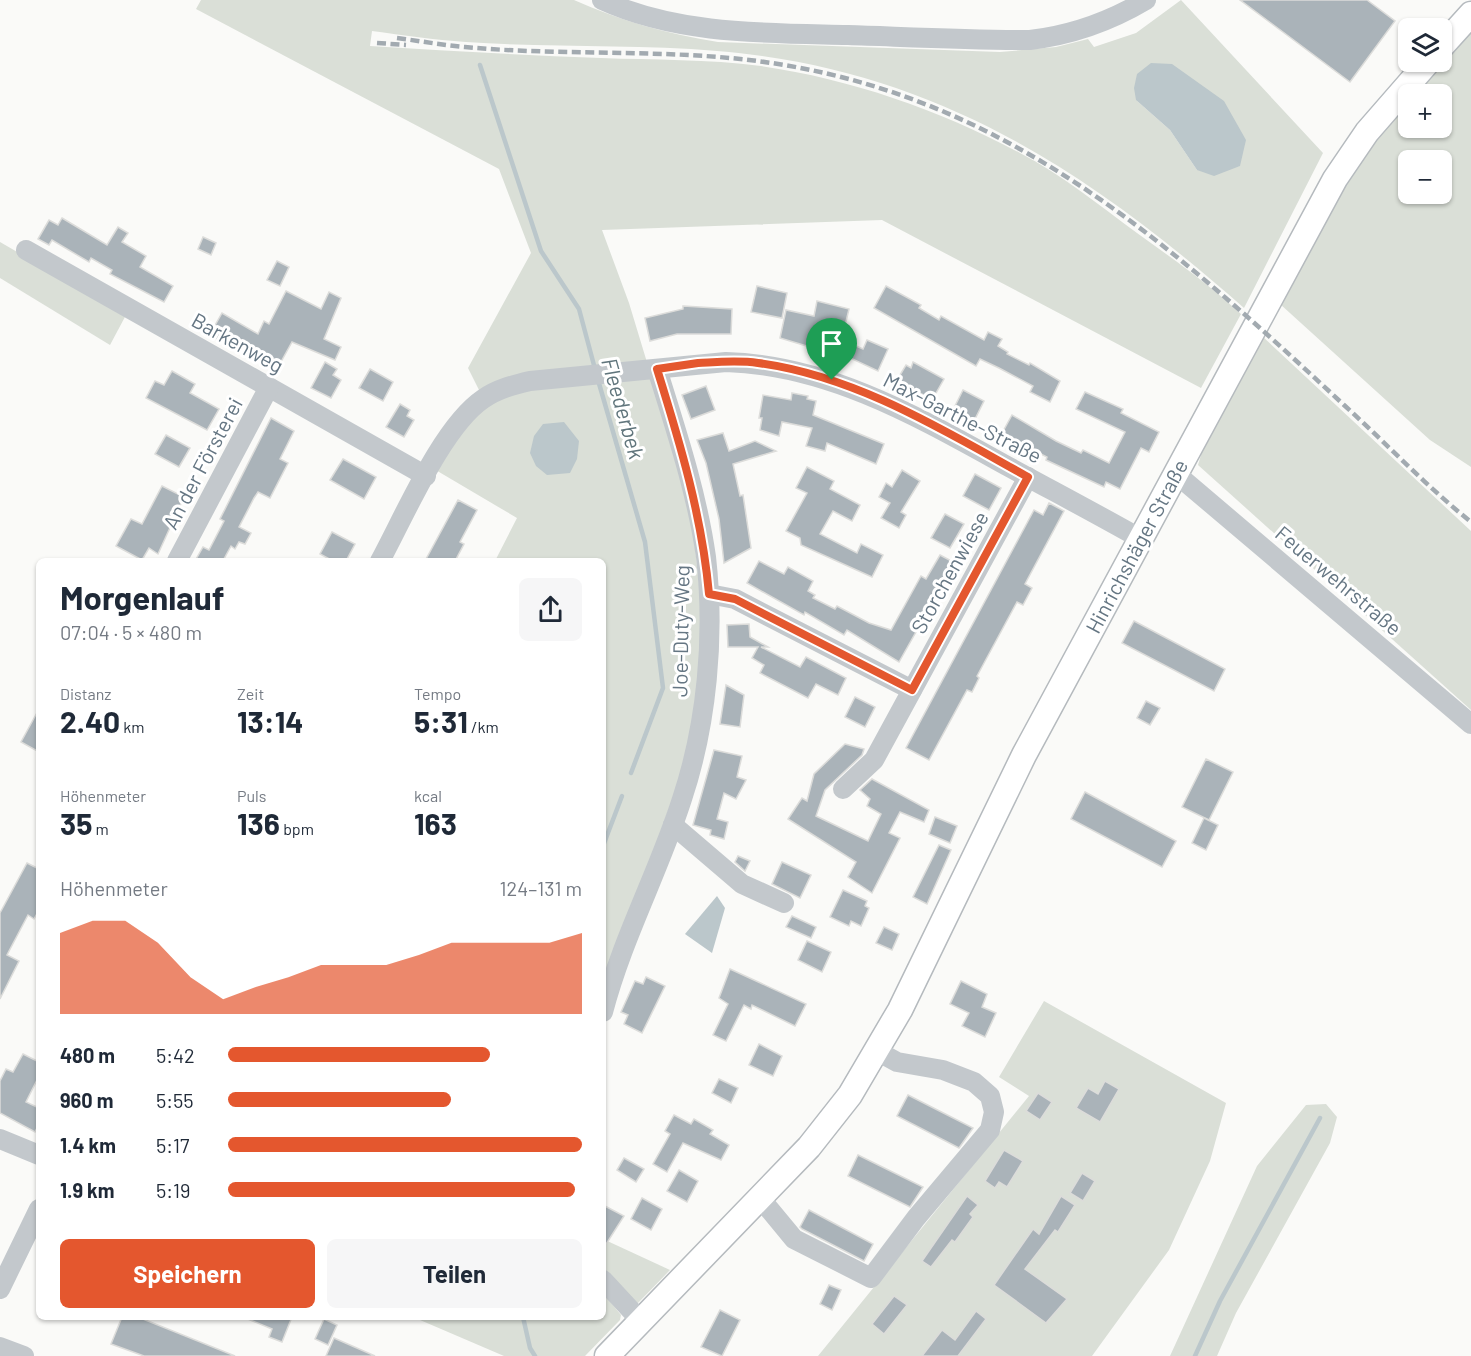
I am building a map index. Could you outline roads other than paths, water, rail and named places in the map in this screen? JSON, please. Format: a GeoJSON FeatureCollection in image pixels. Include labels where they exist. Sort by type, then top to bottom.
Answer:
{"type":"FeatureCollection","features":[{"type":"Feature","properties":{"kind":"main road"},"geometry":{"type":"LineString","coordinates":[[1452,35],[1471,14]]}},
{"type":"Feature","properties":{"kind":"main road","name":"Hinrichshäger Straße"},"geometry":{"type":"LineString","coordinates":[[607,1356],[760,1198],[833,1116],[877,1051],[923,964],[981,840],[1024,756],[1335,179],[1367,132],[1419,72]]}},
{"type":"Feature","properties":{"kind":"street"},"geometry":{"type":"LineString","coordinates":[[602,0],[649,16],[700,27],[756,33],[1030,40],[1060,37],[1092,27],[1146,0]]}},
{"type":"Feature","properties":{"kind":"street","name":"Barkenweg"},"geometry":{"type":"LineString","coordinates":[[26,250],[426,476]]}},
{"type":"Feature","properties":{"kind":"street","name":"Max-Garthe-Straße"},"geometry":{"type":"LineString","coordinates":[[382,558],[448,433],[464,413],[483,398],[503,388],[530,381],[698,363],[756,363],[832,380],[882,399],[1141,539]]}},
{"type":"Feature","properties":{"kind":"street","name":"Joe-Duty-Weg"},"geometry":{"type":"LineString","coordinates":[[606,1004],[673,825],[691,769],[703,706],[709,594],[705,556],[693,495],[657,369]]}},
{"type":"Feature","properties":{"kind":"street","name":"An der Försterei"},"geometry":{"type":"LineString","coordinates":[[179,558],[269,387]]}},
{"type":"Feature","properties":{"kind":"street","name":"Feuerwehrstraße"},"geometry":{"type":"LineString","coordinates":[[1176,473],[1471,724]]}},
{"type":"Feature","properties":{"kind":"street","name":"Storchenwiese"},"geometry":{"type":"LineString","coordinates":[[843,789],[874,760],[1028,477]]}},
{"type":"Feature","properties":{"kind":"street"},"geometry":{"type":"LineString","coordinates":[[709,594],[735,599],[912,690]]}},
{"type":"Feature","properties":{"kind":"street"},"geometry":{"type":"LineString","coordinates":[[673,825],[742,884],[784,903]]}},
{"type":"Feature","properties":{"kind":"street"},"geometry":{"type":"LineString","coordinates":[[760,1198],[794,1239],[871,1278],[884,1264],[916,1218],[990,1131],[994,1112],[990,1096],[974,1082],[943,1070],[897,1062],[877,1051]]}},
{"type":"Feature","properties":{"kind":"street"},"geometry":{"type":"LineString","coordinates":[[0,1139],[36,1154]]}},
{"type":"Feature","properties":{"kind":"street"},"geometry":{"type":"LineString","coordinates":[[0,1288],[36,1215]]}},
{"type":"Feature","properties":{"kind":"street"},"geometry":{"type":"LineString","coordinates":[[606,1283],[641,1321]]}},
{"type":"Feature","properties":{"kind":"street"},"geometry":{"type":"LineString","coordinates":[[0,1347],[24,1356]]}},
{"type":"Feature","properties":{"kind":"waterway","name":"Fleederbek"},"geometry":{"type":"LineString","coordinates":[[480,65],[541,251],[579,309],[595,369]]}},
{"type":"Feature","properties":{"kind":"waterway","name":"Fleederbek"},"geometry":{"type":"LineString","coordinates":[[598,380],[645,542],[663,688],[631,773]]}},
{"type":"Feature","properties":{"kind":"waterway","name":"Fleederbek"},"geometry":{"type":"LineString","coordinates":[[606,838],[622,796]]}},
{"type":"Feature","properties":{"kind":"waterway"},"geometry":{"type":"LineString","coordinates":[[1195,1356],[1220,1301],[1320,1118]]}},
{"type":"Feature","properties":{"kind":"waterway","name":"Fleederbek"},"geometry":{"type":"LineString","coordinates":[[524,1320],[530,1348],[535,1356]]}},
{"type":"Feature","properties":{"kind":"railway"},"geometry":{"type":"LineString","coordinates":[[397,38],[505,50],[665,54],[744,59],[784,65],[868,84],[946,113],[1020,149],[1089,192],[1155,240],[1282,347],[1471,522]]}},
{"type":"Feature","properties":{"kind":"railway"},"geometry":{"type":"LineString","coordinates":[[377,43],[406,45]]}}]}
